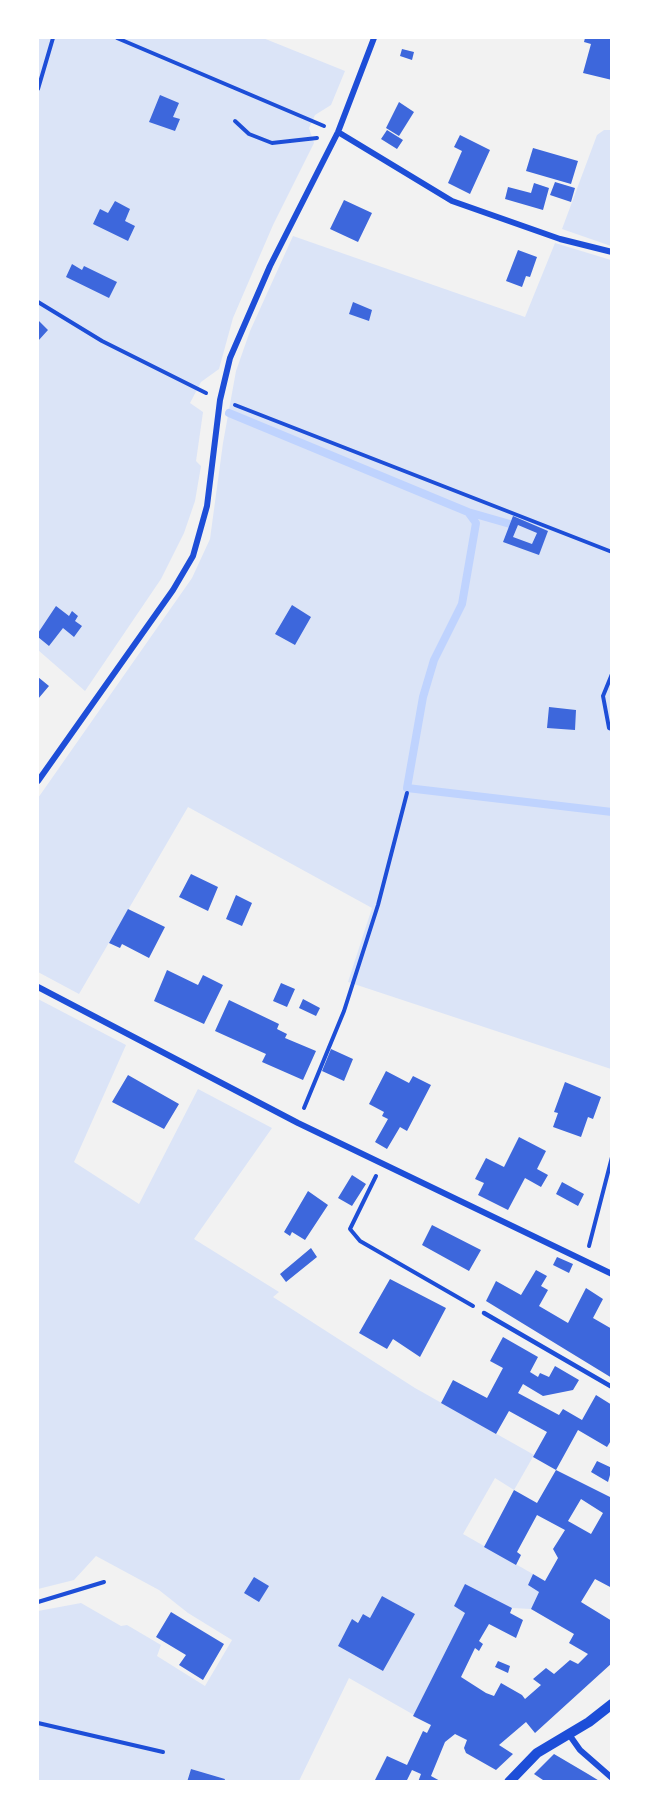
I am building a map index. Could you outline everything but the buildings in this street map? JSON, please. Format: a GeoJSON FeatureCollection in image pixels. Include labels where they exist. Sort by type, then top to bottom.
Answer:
{"type":"FeatureCollection","features":[{"type":"Feature","properties":{"kind":"street"},"geometry":{"type":"LineString","coordinates":[[38,781],[173,590],[193,556],[207,506],[220,400],[230,358],[243,323],[338,132],[374,38]]}},
{"type":"Feature","properties":{"kind":"street"},"geometry":{"type":"LineString","coordinates":[[338,132],[452,201],[560,239],[612,252]]}},
{"type":"Feature","properties":{"kind":"street"},"geometry":{"type":"LineString","coordinates":[[38,987],[298,1123],[612,1274]]}},
{"type":"Feature","properties":{"kind":"street"},"geometry":{"type":"LineString","coordinates":[[509,1782],[537,1754],[589,1722],[612,1704]]}},
{"type":"Feature","properties":{"kind":"street"},"geometry":{"type":"LineString","coordinates":[[568,1733],[580,1750],[612,1778]]}},
{"type":"Feature","properties":{"kind":"lane"},"geometry":{"type":"LineString","coordinates":[[484,1312],[612,1387]]}},
{"type":"Feature","properties":{"kind":"path"},"geometry":{"type":"LineString","coordinates":[[38,89],[53,38]]}},
{"type":"Feature","properties":{"kind":"path"},"geometry":{"type":"LineString","coordinates":[[117,38],[338,132]]}},
{"type":"Feature","properties":{"kind":"path"},"geometry":{"type":"LineString","coordinates":[[235,121],[249,134],[272,143],[306,141],[338,132]]}},
{"type":"Feature","properties":{"kind":"path"},"geometry":{"type":"LineString","coordinates":[[38,302],[102,341],[220,400],[612,552]]}},
{"type":"Feature","properties":{"kind":"path"},"geometry":{"type":"LineString","coordinates":[[612,674],[603,696],[609,728],[612,729]]}},
{"type":"Feature","properties":{"kind":"path"},"geometry":{"type":"LineString","coordinates":[[298,1123],[344,1011],[378,905],[407,793]]}},
{"type":"Feature","properties":{"kind":"path"},"geometry":{"type":"LineString","coordinates":[[586,1261],[612,1157]]}},
{"type":"Feature","properties":{"kind":"path"},"geometry":{"type":"LineString","coordinates":[[381,1164],[350,1229],[360,1241],[484,1312]]}},
{"type":"Feature","properties":{"kind":"path"},"geometry":{"type":"LineString","coordinates":[[38,1602],[104,1582]]}},
{"type":"Feature","properties":{"kind":"path"},"geometry":{"type":"LineString","coordinates":[[38,1723],[163,1752]]}},
{"type":"Feature","properties":{"kind":"shaded area"},"geometry":{"type":"Polygon","coordinates":[[[38,38],[263,38],[345,71],[331,105],[315,115],[309,128],[314,143],[273,225],[233,318],[219,369],[201,382],[190,403],[203,412],[196,461],[201,466],[195,501],[184,533],[161,579],[85,691],[38,650],[38,38]]]}},
{"type":"Feature","properties":{"kind":"shaded area"},"geometry":{"type":"Polygon","coordinates":[[[604,130],[611,130],[611,246],[562,229],[597,135],[604,130]]]}},
{"type":"Feature","properties":{"kind":"shaded area"},"geometry":{"type":"Polygon","coordinates":[[[293,236],[525,317],[555,243],[611,260],[611,1069],[348,982],[372,908],[188,807],[79,994],[38,972],[38,798],[192,578],[210,539],[223,443],[236,371],[250,331],[293,236]]]}},
{"type":"Feature","properties":{"kind":"shaded area"},"geometry":{"type":"Polygon","coordinates":[[[38,999],[126,1045],[74,1162],[139,1204],[198,1089],[272,1128],[194,1239],[279,1292],[273,1297],[415,1388],[534,1455],[514,1490],[495,1478],[463,1534],[533,1574],[528,1585],[539,1592],[531,1609],[512,1608],[465,1585],[454,1606],[465,1613],[414,1715],[349,1678],[299,1781],[224,1781],[225,1779],[191,1769],[187,1781],[38,1781],[38,1611],[81,1603],[121,1626],[127,1625],[161,1645],[157,1656],[205,1686],[232,1640],[188,1613],[159,1590],[96,1556],[74,1580],[38,1589],[38,999]],[[382,1596],[370,1618],[363,1614],[358,1622],[352,1620],[338,1646],[383,1671],[414,1614],[382,1596]]]}},
{"type":"Feature","properties":{"kind":"waterway"},"geometry":{"type":"LineString","coordinates":[[229,413],[468,512],[476,523],[462,604],[434,660],[423,697],[407,788],[612,812]]}},
{"type":"Feature","properties":{"kind":"waterway"},"geometry":{"type":"LineString","coordinates":[[468,512],[510,524]]}}]}
